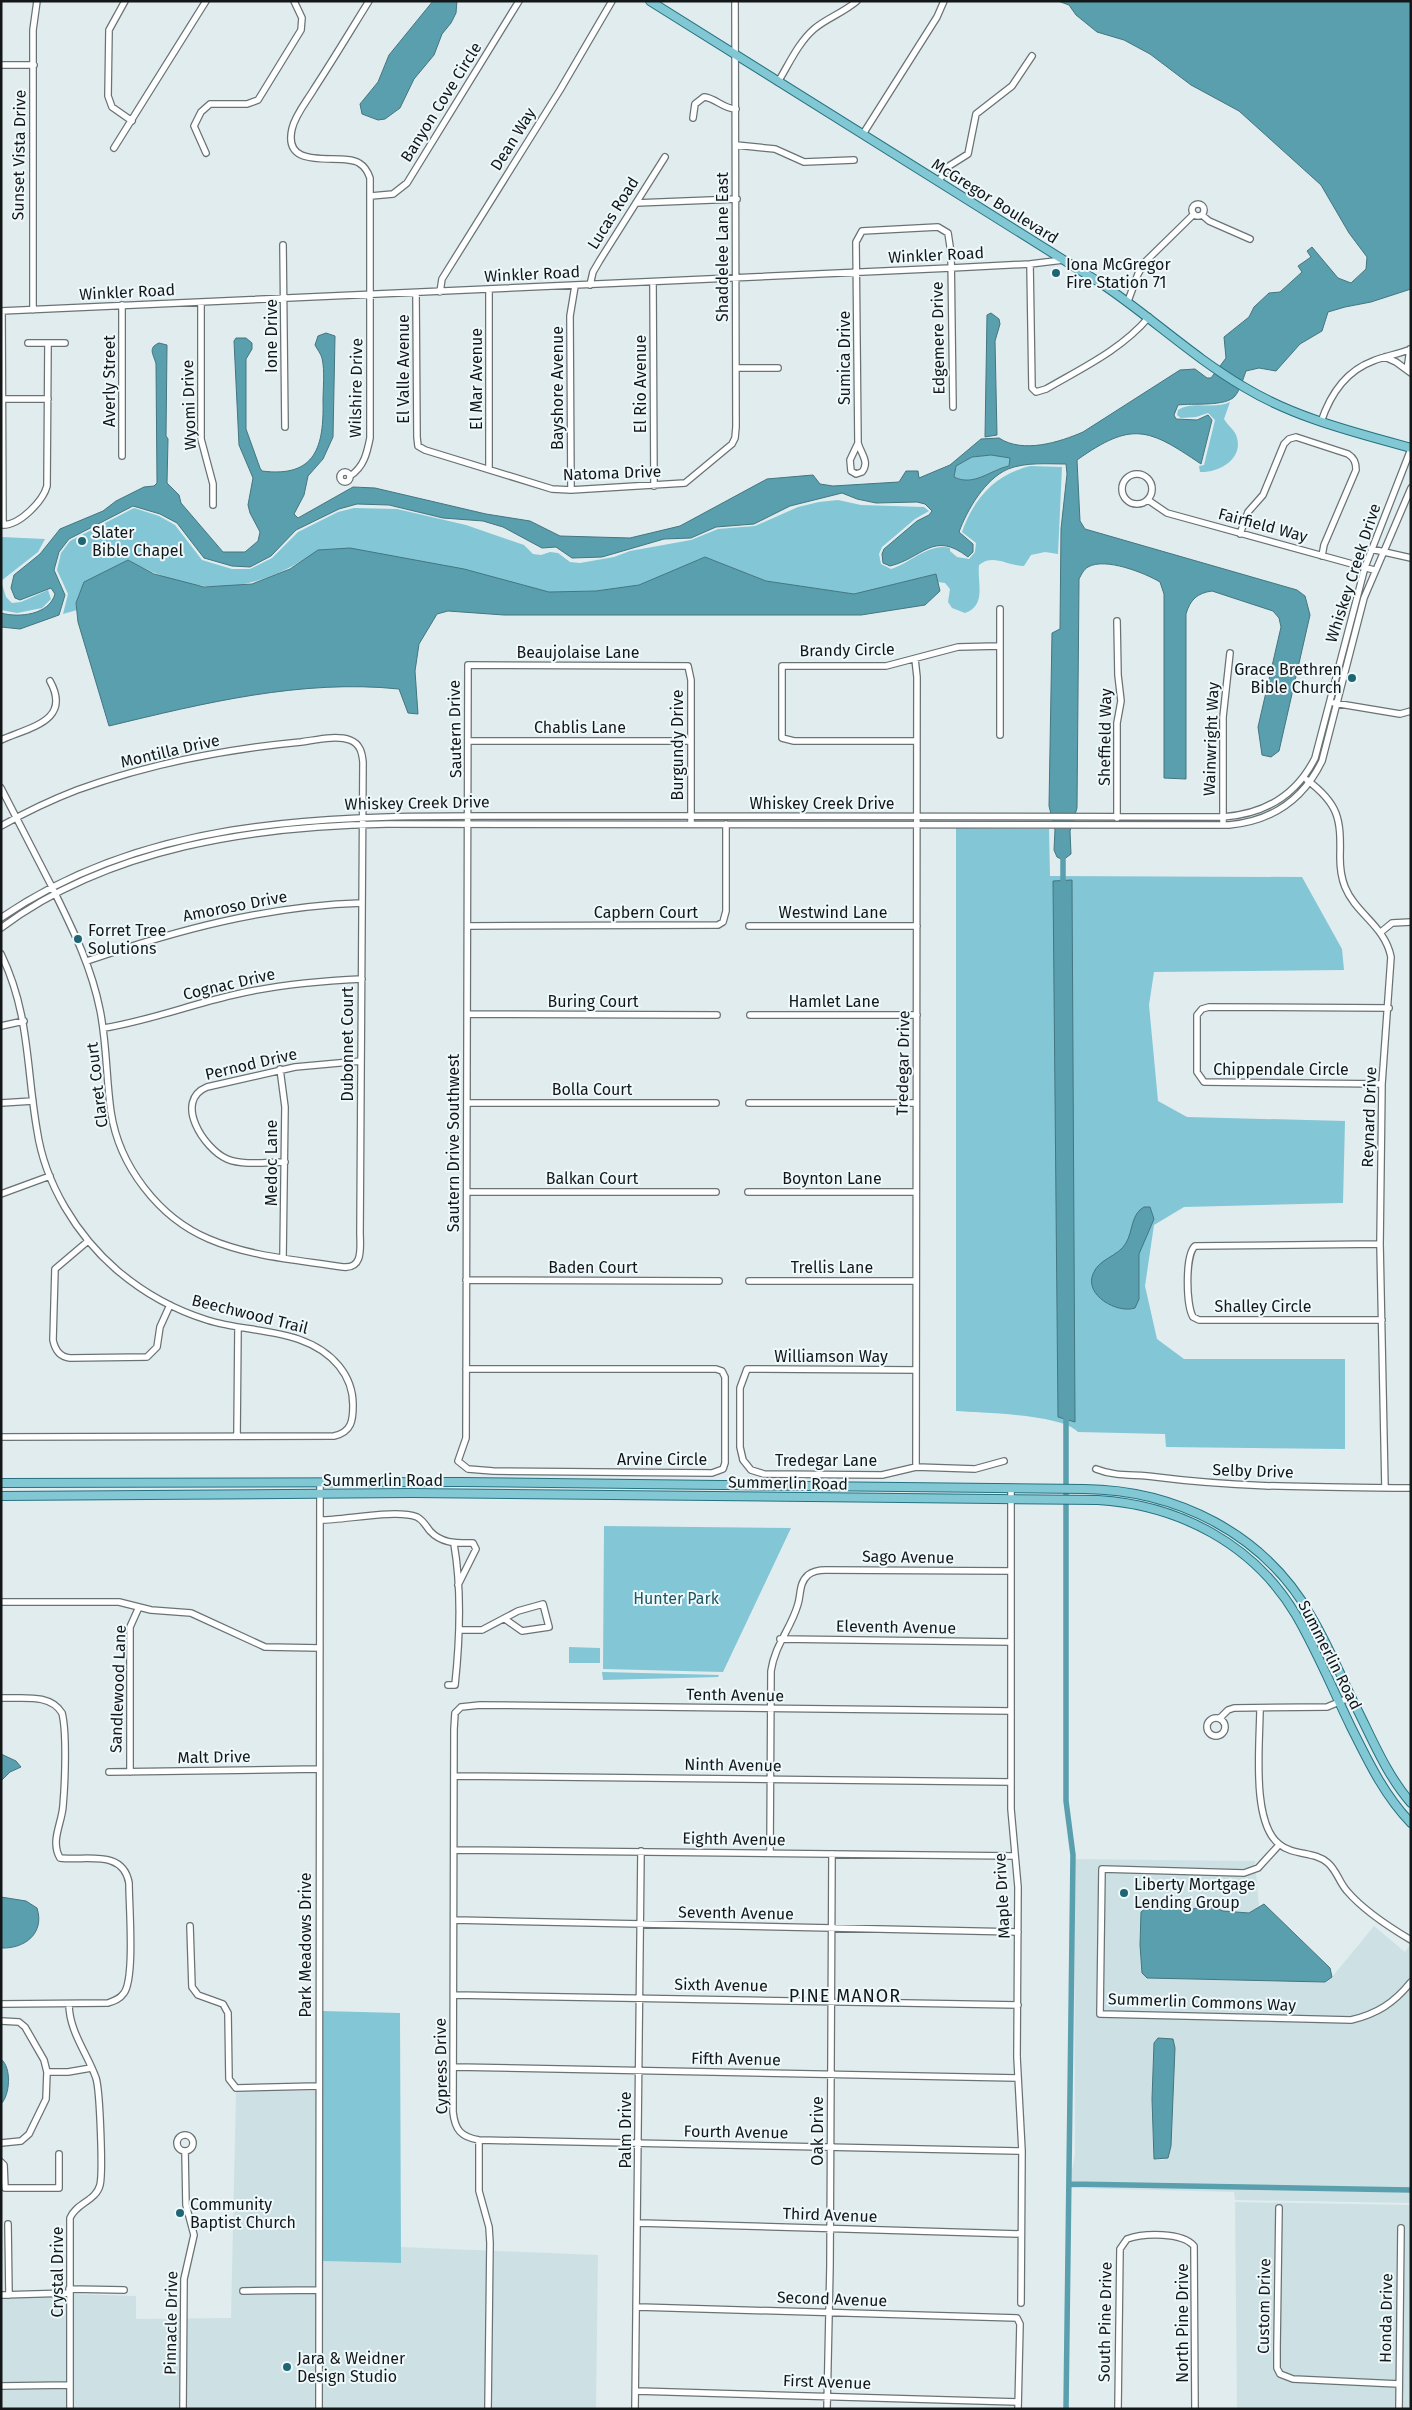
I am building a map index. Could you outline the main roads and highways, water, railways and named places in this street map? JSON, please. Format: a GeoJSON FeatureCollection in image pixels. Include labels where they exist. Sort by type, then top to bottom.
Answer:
{"type":"FeatureCollection","features":[{"type":"Feature","properties":{"kind":"main road","name":"McGregor Boulevard"},"geometry":{"type":"LineString","coordinates":[[650,1],[1128,301],[1211,366],[1245,388],[1287,409],[1321,422],[1411,449]]}},
{"type":"Feature","properties":{"kind":"main road","name":"Summerlin Road"},"geometry":{"type":"LineString","coordinates":[[1,1483],[320,1482],[1059,1488],[1122,1490],[1168,1500],[1198,1512],[1239,1536],[1276,1569],[1310,1614],[1388,1771],[1411,1803]]}},
{"type":"Feature","properties":{"kind":"main road","name":"Summerlin Road"},"geometry":{"type":"LineString","coordinates":[[1,1496],[320,1493],[1011,1499],[1114,1501],[1161,1510],[1205,1528],[1244,1554],[1272,1582],[1295,1615],[1381,1784],[1411,1823]]}},
{"type":"Feature","properties":{"kind":"waterway"},"geometry":{"type":"LineString","coordinates":[[1063,853],[1063,887]]}},
{"type":"Feature","properties":{"kind":"waterway"},"geometry":{"type":"LineString","coordinates":[[1066,1413],[1066,1801],[1073,1855],[1066,2409]]}},
{"type":"Feature","properties":{"kind":"waterway"},"geometry":{"type":"LineString","coordinates":[[1070,2184],[1411,2190]]}},
{"type":"Feature","properties":{"kind":"place","name":"Iona McGregor Fire Station 71"},"geometry":{"type":"Point","coordinates":[1056,273]}},
{"type":"Feature","properties":{"kind":"place","name":"Slater Bible Chapel"},"geometry":{"type":"Point","coordinates":[82,541]}},
{"type":"Feature","properties":{"kind":"place","name":"Grace Brethren Bible Church"},"geometry":{"type":"Point","coordinates":[1352,678]}},
{"type":"Feature","properties":{"kind":"place","name":"Forret Tree Solutions"},"geometry":{"type":"Point","coordinates":[78,939]}},
{"type":"Feature","properties":{"kind":"place","name":"Liberty Mortgage Lending Group"},"geometry":{"type":"Point","coordinates":[1124,1893]}},
{"type":"Feature","properties":{"kind":"place","name":"Community Baptist Church"},"geometry":{"type":"Point","coordinates":[180,2213]}},
{"type":"Feature","properties":{"kind":"place","name":"Jara & Weidner Design Studio"},"geometry":{"type":"Point","coordinates":[287,2367]}},
{"type":"Feature","properties":{"kind":"district","name":"PINE MANOR"},"geometry":{"type":"Point","coordinates":[845,1996]}},
{"type":"Feature","properties":{"kind":"park label","name":"Hunter Park"},"geometry":{"type":"Point","coordinates":[676,1598]}}]}
